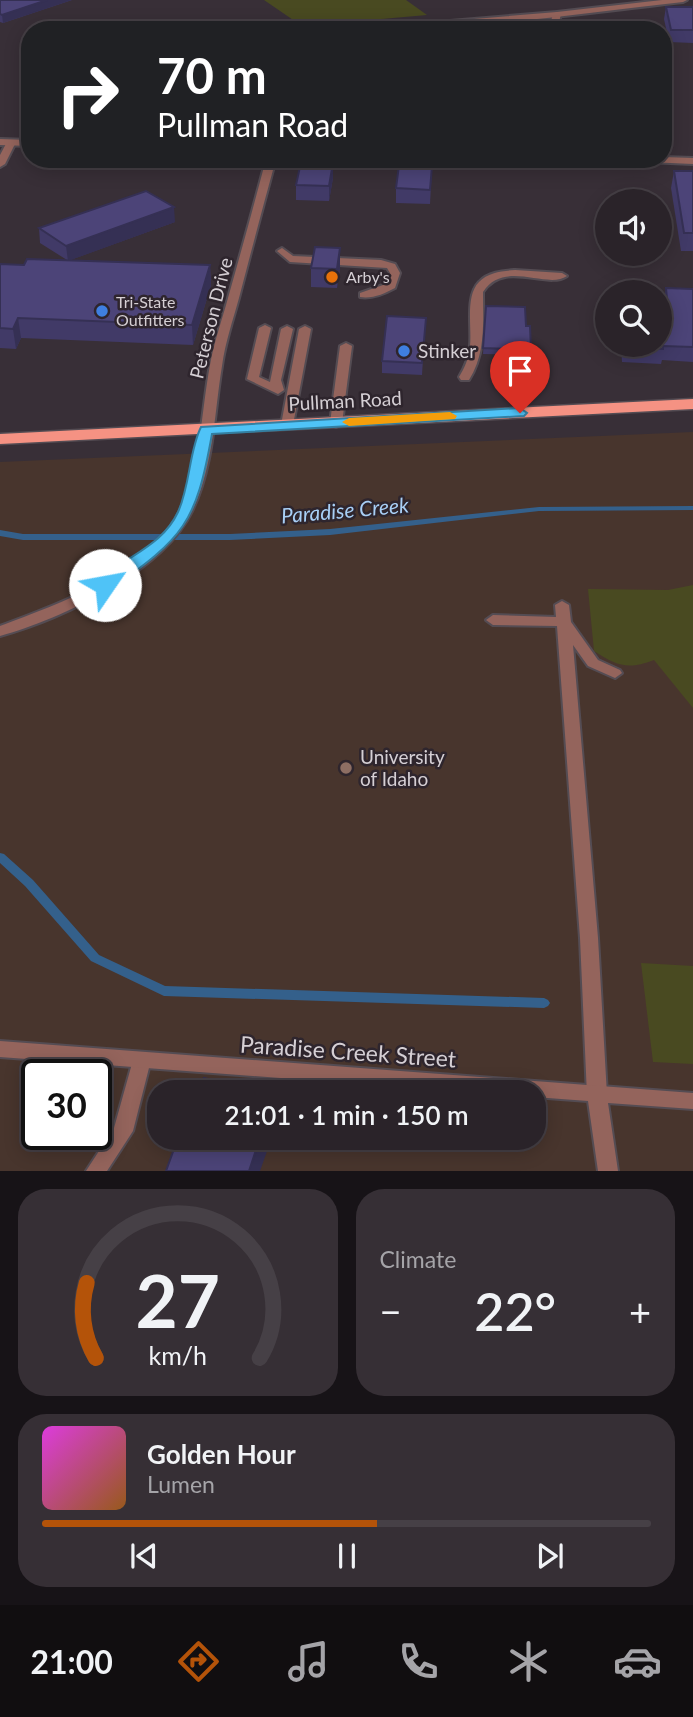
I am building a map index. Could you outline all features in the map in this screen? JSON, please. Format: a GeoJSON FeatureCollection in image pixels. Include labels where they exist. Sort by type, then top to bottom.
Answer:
{"type":"FeatureCollection","features":[{"type":"Feature","properties":{"kind":"main road","name":"Pullman Road"},"geometry":{"type":"LineString","coordinates":[[0,439],[693,404]]}},
{"type":"Feature","properties":{"kind":"street"},"geometry":{"type":"LineString","coordinates":[[473,21],[683,0]]}},
{"type":"Feature","properties":{"kind":"street"},"geometry":{"type":"LineString","coordinates":[[555,21],[557,14]]}},
{"type":"Feature","properties":{"kind":"street"},"geometry":{"type":"LineString","coordinates":[[0,142],[21,143]]}},
{"type":"Feature","properties":{"kind":"street"},"geometry":{"type":"LineString","coordinates":[[0,164],[11,142]]}},
{"type":"Feature","properties":{"kind":"street"},"geometry":{"type":"LineString","coordinates":[[672,160],[693,160]]}},
{"type":"Feature","properties":{"kind":"street","name":"Peterson Drive"},"geometry":{"type":"LineString","coordinates":[[0,631],[40,616],[105,585],[156,549],[186,512],[206,430],[216,364],[269,168]]}},
{"type":"Feature","properties":{"kind":"street"},"geometry":{"type":"LineString","coordinates":[[282,251],[290,259],[381,262],[391,266],[395,273],[391,286],[364,295]]}},
{"type":"Feature","properties":{"kind":"street"},"geometry":{"type":"LineString","coordinates":[[465,377],[473,362],[478,292],[483,282],[498,276],[511,275],[562,276]]}},
{"type":"Feature","properties":{"kind":"street"},"geometry":{"type":"LineString","coordinates":[[265,328],[253,379],[278,390],[275,380],[287,329]]}},
{"type":"Feature","properties":{"kind":"street"},"geometry":{"type":"LineString","coordinates":[[287,425],[305,330]]}},
{"type":"Feature","properties":{"kind":"street"},"geometry":{"type":"LineString","coordinates":[[336,423],[346,346]]}},
{"type":"Feature","properties":{"kind":"street"},"geometry":{"type":"LineString","coordinates":[[493,620],[562,613]]}},
{"type":"Feature","properties":{"kind":"street"},"geometry":{"type":"LineString","coordinates":[[562,613],[593,663],[615,673]]}},
{"type":"Feature","properties":{"kind":"street"},"geometry":{"type":"LineString","coordinates":[[562,613],[589,939],[597,1095],[608,1171]]}},
{"type":"Feature","properties":{"kind":"street","name":"Paradise Creek Street"},"geometry":{"type":"LineString","coordinates":[[0,1049],[693,1101]]}},
{"type":"Feature","properties":{"kind":"street"},"geometry":{"type":"LineString","coordinates":[[96,1171],[122,1131],[142,1060]]}},
{"type":"Feature","properties":{"kind":"shaded area"},"geometry":{"type":"Polygon","coordinates":[[[264,0],[406,0],[427,15],[359,21],[295,21],[264,0]]]}},
{"type":"Feature","properties":{"kind":"shaded area","name":"University of Idaho"},"geometry":{"type":"Polygon","coordinates":[[[693,432],[693,1171],[0,1171],[0,462],[693,432]]]}},
{"type":"Feature","properties":{"kind":"shaded area"},"geometry":{"type":"Polygon","coordinates":[[[693,585],[693,708],[654,660],[637,665],[623,665],[594,651],[588,589],[668,590],[693,585]]]}},
{"type":"Feature","properties":{"kind":"shaded area"},"geometry":{"type":"Polygon","coordinates":[[[641,963],[693,966],[693,1064],[653,1062],[641,963]]]}},
{"type":"Feature","properties":{"kind":"building"},"geometry":{"type":"Polygon","coordinates":[[[0,0],[47,0],[2,15],[0,0]]]}},
{"type":"Feature","properties":{"kind":"building"},"geometry":{"type":"Polygon","coordinates":[[[666,7],[693,7],[693,30],[672,30],[672,21],[669,21],[666,7]]]}},
{"type":"Feature","properties":{"kind":"building"},"geometry":{"type":"Polygon","coordinates":[[[300,168],[332,168],[329,186],[296,185],[300,168]]]}},
{"type":"Feature","properties":{"kind":"building"},"geometry":{"type":"Polygon","coordinates":[[[399,168],[432,168],[430,190],[396,188],[399,168]]]}},
{"type":"Feature","properties":{"kind":"building"},"geometry":{"type":"Polygon","coordinates":[[[674,171],[693,171],[693,233],[684,233],[674,171]]]}},
{"type":"Feature","properties":{"kind":"building"},"geometry":{"type":"Polygon","coordinates":[[[146,191],[174,207],[66,246],[39,228],[146,191]]]}},
{"type":"Feature","properties":{"kind":"building"},"geometry":{"type":"Polygon","coordinates":[[[315,247],[340,248],[337,269],[311,268],[315,247]]]}},
{"type":"Feature","properties":{"kind":"building","name":"Tri-State Outfitters"},"geometry":{"type":"Polygon","coordinates":[[[27,259],[210,265],[192,325],[18,318],[13,329],[0,328],[0,264],[24,265],[27,259]]]}},
{"type":"Feature","properties":{"kind":"building"},"geometry":{"type":"Polygon","coordinates":[[[672,288],[693,289],[693,347],[672,346],[672,288]]]}},
{"type":"Feature","properties":{"kind":"building"},"geometry":{"type":"Polygon","coordinates":[[[486,306],[525,307],[526,326],[530,326],[531,350],[483,348],[486,306]]]}},
{"type":"Feature","properties":{"kind":"building","name":"Stinker"},"geometry":{"type":"Polygon","coordinates":[[[387,316],[426,318],[422,363],[382,361],[387,316]]]}},
{"type":"Feature","properties":{"kind":"building"},"geometry":{"type":"Polygon","coordinates":[[[174,1150],[256,1150],[249,1171],[166,1171],[174,1150]]]}},
{"type":"Feature","properties":{"kind":"waterway","name":"Paradise Creek"},"geometry":{"type":"LineString","coordinates":[[0,533],[23,537],[230,537],[330,532],[539,509],[693,508]]}},
{"type":"Feature","properties":{"kind":"waterway","name":"Paradise Creek"},"geometry":{"type":"LineString","coordinates":[[0,857],[29,883],[95,958],[164,991],[544,1003]]}},
{"type":"Feature","properties":{"kind":"slow traffic"},"geometry":{"type":"LineString","coordinates":[[349,422],[450,416]]}},
{"type":"Feature","properties":{"kind":"place","name":"Arby's"},"geometry":{"type":"Point","coordinates":[332,277]}},
{"type":"Feature","properties":{"kind":"place","name":"Tri-State Outfitters"},"geometry":{"type":"Point","coordinates":[102,311]}},
{"type":"Feature","properties":{"kind":"place","name":"Stinker"},"geometry":{"type":"Point","coordinates":[404,351]}},
{"type":"Feature","properties":{"kind":"place","name":"University of Idaho"},"geometry":{"type":"Point","coordinates":[346,768]}},
{"type":"Feature","properties":{"kind":"route"},"geometry":{"type":"LineString","coordinates":[[105,585],[133,568],[156,549],[186,512],[206,430],[520,413]]}}]}
